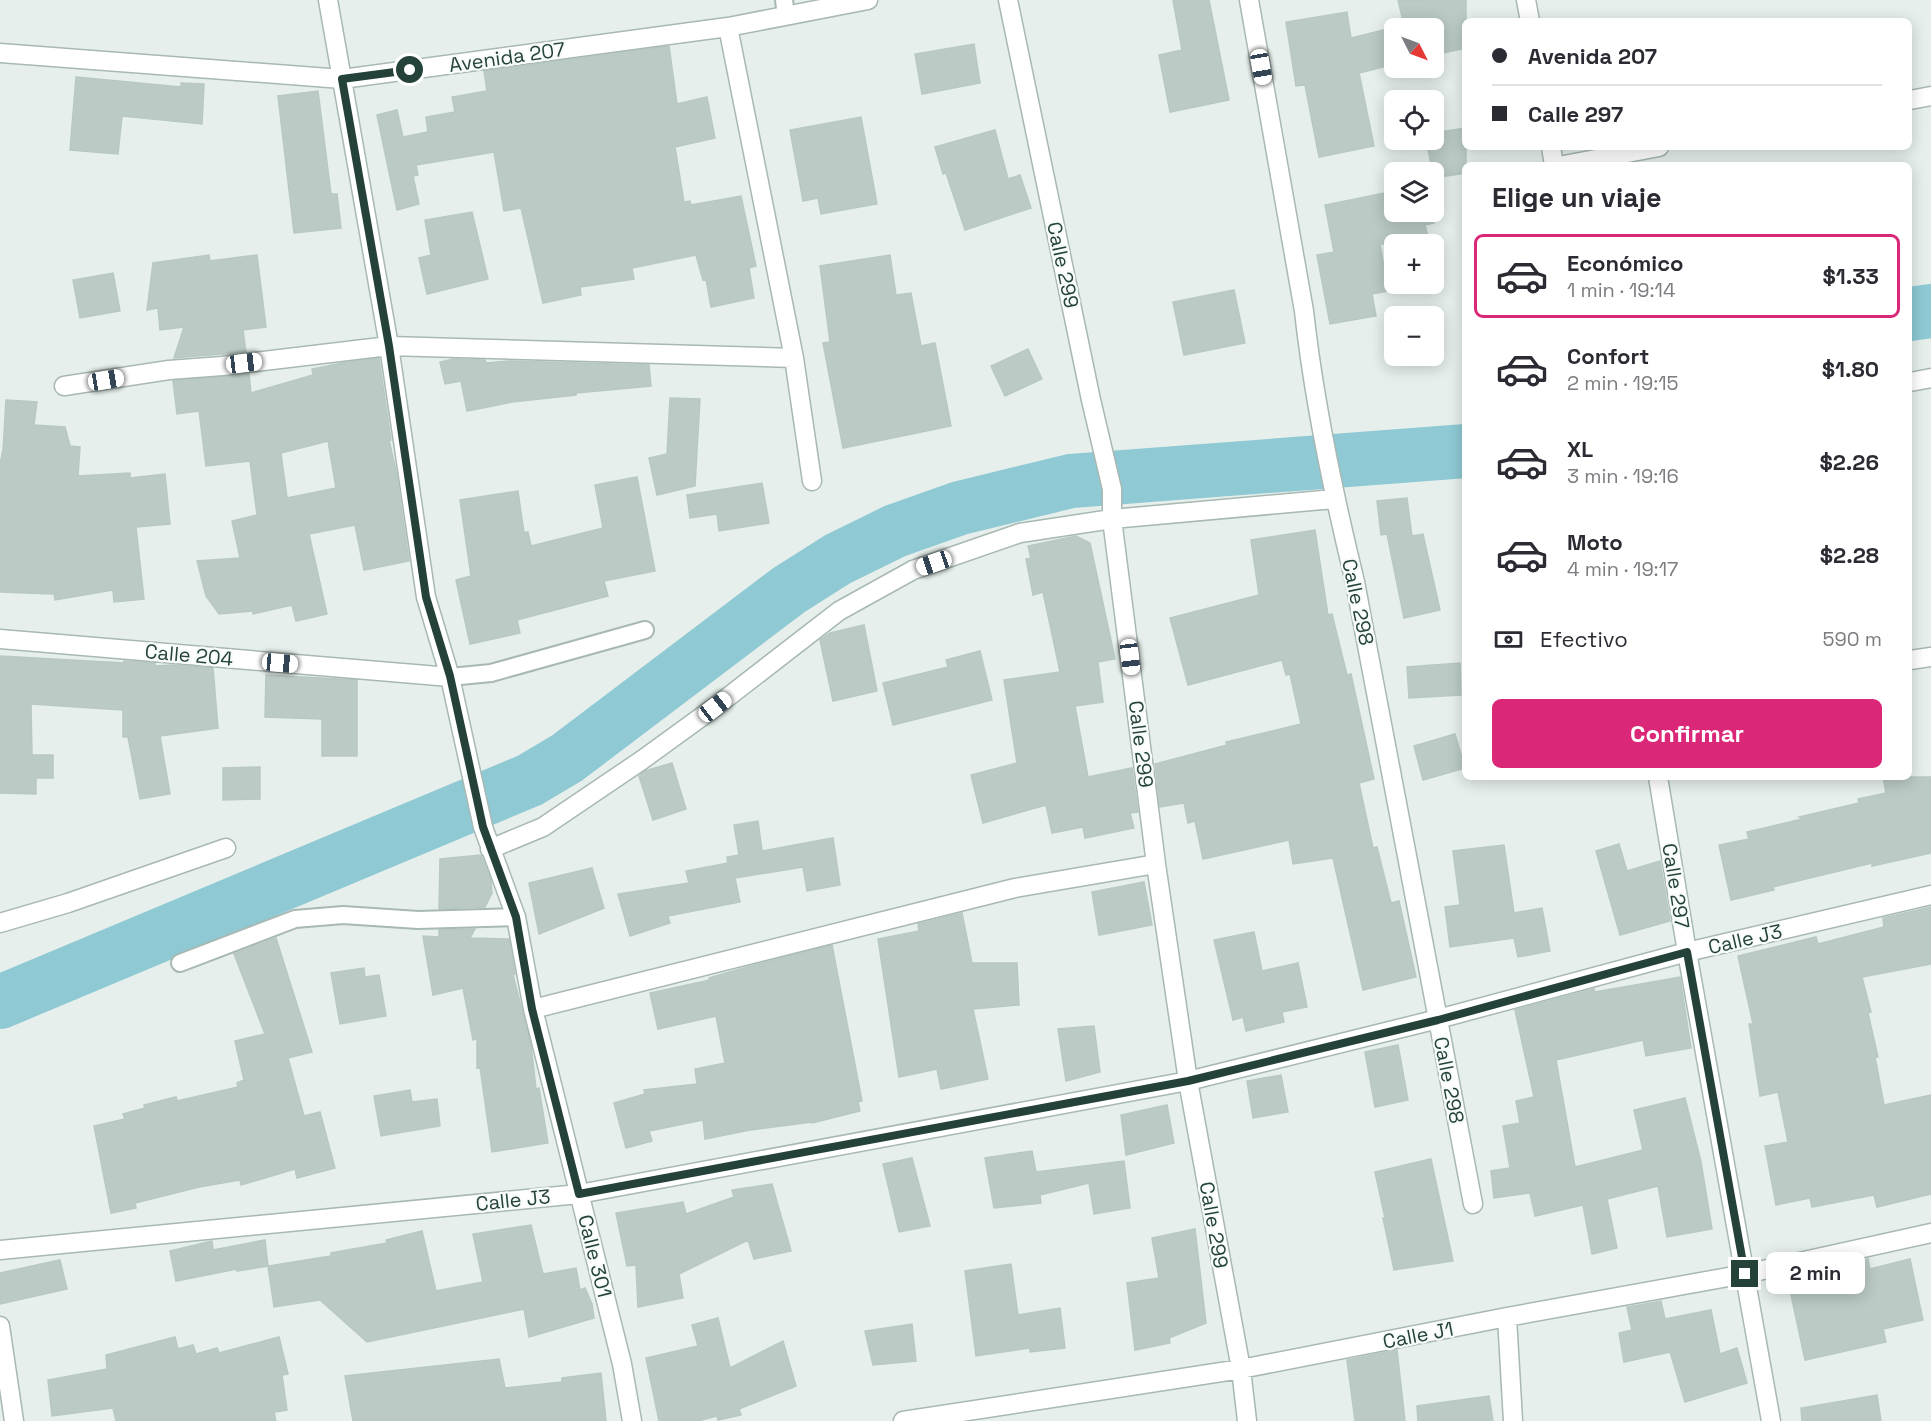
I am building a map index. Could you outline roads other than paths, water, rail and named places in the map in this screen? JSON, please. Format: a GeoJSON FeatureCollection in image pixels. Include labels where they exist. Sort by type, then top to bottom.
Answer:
{"type":"FeatureCollection","features":[{"type":"Feature","properties":{"kind":"street","name":"Calle 301"},"geometry":{"type":"LineString","coordinates":[[328,0],[389,346],[426,597],[450,676],[483,827],[516,917],[532,1009],[622,1364],[632,1421]]}},
{"type":"Feature","properties":{"kind":"street","name":"Avenida 207"},"geometry":{"type":"LineString","coordinates":[[0,53],[342,79],[728,27],[785,8],[868,0]]}},
{"type":"Feature","properties":{"kind":"street","name":"Calle 299"},"geometry":{"type":"LineString","coordinates":[[1008,0],[1112,489],[1113,519],[1156,864],[1188,1081],[1241,1369],[1247,1421]]}},
{"type":"Feature","properties":{"kind":"street","name":"Calle 298"},"geometry":{"type":"LineString","coordinates":[[1249,0],[1334,497],[1355,582],[1473,1204]]}},
{"type":"Feature","properties":{"kind":"street"},"geometry":{"type":"LineString","coordinates":[[1526,0],[1529,18]]}},
{"type":"Feature","properties":{"kind":"street"},"geometry":{"type":"LineString","coordinates":[[728,27],[794,358],[812,481]]}},
{"type":"Feature","properties":{"kind":"street"},"geometry":{"type":"LineString","coordinates":[[1912,100],[1931,96]]}},
{"type":"Feature","properties":{"kind":"street"},"geometry":{"type":"LineString","coordinates":[[1580,162],[1643,150]]}},
{"type":"Feature","properties":{"kind":"street"},"geometry":{"type":"LineString","coordinates":[[64,386],[169,370],[389,346],[794,358]]}},
{"type":"Feature","properties":{"kind":"street"},"geometry":{"type":"LineString","coordinates":[[1912,382],[1931,378]]}},
{"type":"Feature","properties":{"kind":"street"},"geometry":{"type":"LineString","coordinates":[[490,849],[543,827],[715,707],[839,611],[913,570],[1020,533],[1113,519],[1334,497]]}},
{"type":"Feature","properties":{"kind":"street","name":"Calle 204"},"geometry":{"type":"LineString","coordinates":[[0,639],[450,676]]}},
{"type":"Feature","properties":{"kind":"street"},"geometry":{"type":"LineString","coordinates":[[1912,660],[1931,657]]}},
{"type":"Feature","properties":{"kind":"street","name":"Calle 297"},"geometry":{"type":"LineString","coordinates":[[1658,780],[1771,1421]]}},
{"type":"Feature","properties":{"kind":"street"},"geometry":{"type":"LineString","coordinates":[[0,923],[68,903],[226,848]]}},
{"type":"Feature","properties":{"kind":"street"},"geometry":{"type":"LineString","coordinates":[[532,1009],[1015,888],[1156,864]]}},
{"type":"Feature","properties":{"kind":"street","name":"Calle J3"},"geometry":{"type":"LineString","coordinates":[[0,1250],[579,1194],[1188,1081],[1438,1020],[1687,952],[1931,895]]}},
{"type":"Feature","properties":{"kind":"street","name":"Calle J1"},"geometry":{"type":"LineString","coordinates":[[903,1421],[1241,1369],[1507,1317],[1745,1274],[1931,1233]]}},
{"type":"Feature","properties":{"kind":"street"},"geometry":{"type":"LineString","coordinates":[[1507,1317],[1513,1421]]}},
{"type":"Feature","properties":{"kind":"street"},"geometry":{"type":"LineString","coordinates":[[0,1326],[14,1421]]}},
{"type":"Feature","properties":{"kind":"lane"},"geometry":{"type":"LineString","coordinates":[[450,676],[491,673],[645,630]]}},
{"type":"Feature","properties":{"kind":"lane"},"geometry":{"type":"LineString","coordinates":[[180,963],[295,919],[343,915],[418,920],[516,917]]}},
{"type":"Feature","properties":{"kind":"waterway"},"geometry":{"type":"LineString","coordinates":[[1912,314],[1931,311]]}},
{"type":"Feature","properties":{"kind":"waterway"},"geometry":{"type":"LineString","coordinates":[[0,1002],[530,780],[567,758],[789,590],[838,559],[895,531],[960,508],[1071,481],[1462,451]]}}]}
